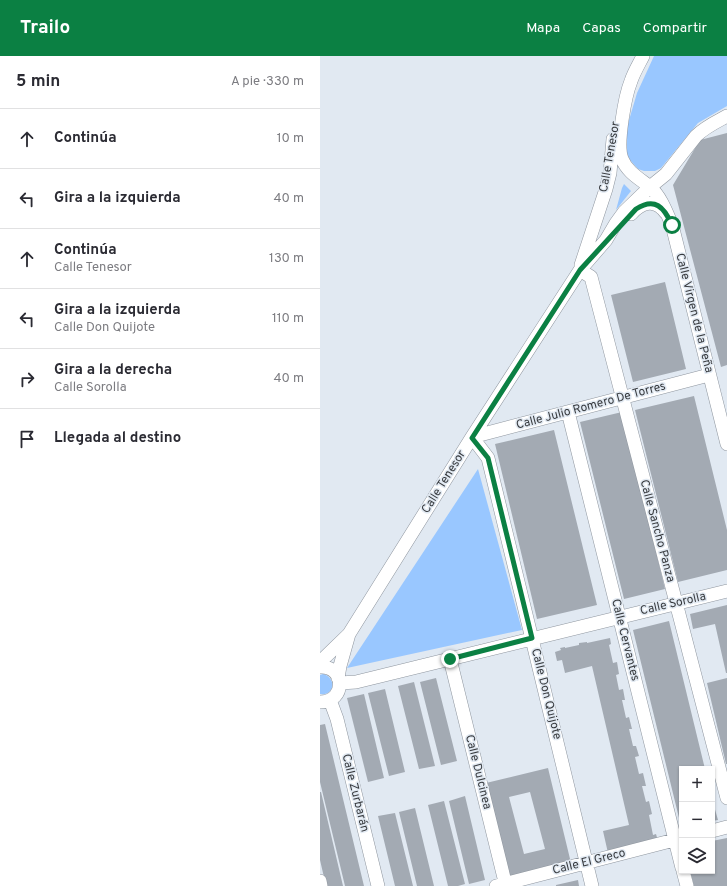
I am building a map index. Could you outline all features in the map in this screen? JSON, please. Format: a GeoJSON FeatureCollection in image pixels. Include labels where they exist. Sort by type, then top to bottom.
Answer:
{"type":"FeatureCollection","features":[{"type":"Feature","properties":{"kind":"street"},"geometry":{"type":"LineString","coordinates":[[628,90],[631,80],[643,56]]}},
{"type":"Feature","properties":{"kind":"street","name":"Calle Virgen de la Peña"},"geometry":{"type":"LineString","coordinates":[[628,90],[619,140],[620,154],[622,160],[636,177],[656,192],[672,225],[727,444]]}},
{"type":"Feature","properties":{"kind":"street","name":"Calle Tenesor"},"geometry":{"type":"LineString","coordinates":[[580,270],[610,173],[614,126],[628,90]]}},
{"type":"Feature","properties":{"kind":"street","name":"Calle Tenesor"},"geometry":{"type":"LineString","coordinates":[[320,662],[348,634],[580,270],[606,240],[624,212],[674,166],[700,131],[727,116]]}},
{"type":"Feature","properties":{"kind":"street"},"geometry":{"type":"LineString","coordinates":[[606,240],[636,209],[645,204],[658,205],[667,214]]}},
{"type":"Feature","properties":{"kind":"street","name":"Calle Sancho Panza"},"geometry":{"type":"LineString","coordinates":[[580,270],[591,277],[727,798]]}},
{"type":"Feature","properties":{"kind":"street","name":"Calle Julio Romero De Torres"},"geometry":{"type":"LineString","coordinates":[[472,438],[709,375]]}},
{"type":"Feature","properties":{"kind":"street","name":"Calle Cervantes"},"geometry":{"type":"LineString","coordinates":[[568,412],[619,617],[679,839]]}},
{"type":"Feature","properties":{"kind":"street","name":"Calle Don Quijote"},"geometry":{"type":"LineString","coordinates":[[472,438],[488,458],[592,886]]}},
{"type":"Feature","properties":{"kind":"street","name":"Calle Sorolla"},"geometry":{"type":"LineString","coordinates":[[339,680],[356,682],[727,591]]}},
{"type":"Feature","properties":{"kind":"street","name":"Calle Tenesor"},"geometry":{"type":"LineString","coordinates":[[323,702],[334,697],[338,693],[340,666],[348,634]]}},
{"type":"Feature","properties":{"kind":"street","name":"Calle Dulcinea"},"geometry":{"type":"LineString","coordinates":[[450,659],[502,885]]}},
{"type":"Feature","properties":{"kind":"street"},"geometry":{"type":"LineString","coordinates":[[320,667],[333,670],[339,680]]}},
{"type":"Feature","properties":{"kind":"street","name":"Calle Zurbarán"},"geometry":{"type":"LineString","coordinates":[[323,702],[337,719],[378,886]]}},
{"type":"Feature","properties":{"kind":"street"},"geometry":{"type":"LineString","coordinates":[[715,830],[727,827]]}},
{"type":"Feature","properties":{"kind":"street","name":"Calle El Greco"},"geometry":{"type":"LineString","coordinates":[[502,885],[679,839]]}},
{"type":"Feature","properties":{"kind":"street"},"geometry":{"type":"LineString","coordinates":[[684,874],[687,886]]}},
{"type":"Feature","properties":{"kind":"street"},"geometry":{"type":"LineString","coordinates":[[320,881],[321,886]]}},
{"type":"Feature","properties":{"kind":"shaded area"},"geometry":{"type":"Polygon","coordinates":[[[654,56],[727,56],[727,106],[698,123],[661,168],[655,171],[644,171],[638,169],[630,160],[625,150],[627,127],[637,93],[654,56]]]}},
{"type":"Feature","properties":{"kind":"shaded area"},"geometry":{"type":"Polygon","coordinates":[[[624,184],[631,191],[616,210],[622,188],[624,184]]]}},
{"type":"Feature","properties":{"kind":"shaded area"},"geometry":{"type":"Polygon","coordinates":[[[478,469],[522,630],[347,668],[478,469]]]}},
{"type":"Feature","properties":{"kind":"shaded area"},"geometry":{"type":"Polygon","coordinates":[[[323,674],[331,679],[332,686],[329,692],[320,694],[320,675],[323,674]]]}},
{"type":"Feature","properties":{"kind":"building"},"geometry":{"type":"Polygon","coordinates":[[[727,133],[727,365],[721,367],[673,185],[700,140],[727,133]]]}},
{"type":"Feature","properties":{"kind":"building"},"geometry":{"type":"Polygon","coordinates":[[[665,282],[686,369],[633,382],[611,295],[665,282]]]}},
{"type":"Feature","properties":{"kind":"building"},"geometry":{"type":"Polygon","coordinates":[[[694,396],[727,530],[727,570],[678,582],[635,410],[694,396]]]}},
{"type":"Feature","properties":{"kind":"building"},"geometry":{"type":"Polygon","coordinates":[[[622,412],[665,589],[624,599],[580,422],[622,412]]]}},
{"type":"Feature","properties":{"kind":"building"},"geometry":{"type":"Polygon","coordinates":[[[554,430],[597,605],[537,619],[495,444],[554,430]]]}},
{"type":"Feature","properties":{"kind":"building"},"geometry":{"type":"Polygon","coordinates":[[[727,605],[726,673],[715,624],[693,629],[690,614],[727,605]]]}},
{"type":"Feature","properties":{"kind":"building"},"geometry":{"type":"Polygon","coordinates":[[[669,621],[704,766],[679,766],[679,818],[633,630],[669,621]]]}},
{"type":"Feature","properties":{"kind":"building"},"geometry":{"type":"Polygon","coordinates":[[[610,638],[611,644],[609,645],[613,663],[617,662],[619,674],[616,675],[619,690],[623,689],[625,700],[622,700],[626,718],[629,717],[632,729],[629,729],[633,746],[636,746],[639,756],[635,757],[639,774],[643,773],[646,786],[642,786],[646,802],[649,801],[652,814],[649,815],[653,835],[656,834],[658,841],[608,853],[603,831],[629,825],[592,666],[565,673],[562,660],[557,661],[555,652],[561,650],[560,648],[579,645],[579,643],[587,643],[610,638]]]}},
{"type":"Feature","properties":{"kind":"building"},"geometry":{"type":"Polygon","coordinates":[[[436,678],[457,761],[441,765],[420,682],[436,678]]]}},
{"type":"Feature","properties":{"kind":"building"},"geometry":{"type":"Polygon","coordinates":[[[727,678],[727,764],[726,764],[707,683],[727,678]]]}},
{"type":"Feature","properties":{"kind":"building"},"geometry":{"type":"Polygon","coordinates":[[[414,682],[435,766],[419,769],[398,686],[414,682]]]}},
{"type":"Feature","properties":{"kind":"building"},"geometry":{"type":"Polygon","coordinates":[[[385,689],[405,772],[389,776],[368,693],[385,689]]]}},
{"type":"Feature","properties":{"kind":"building"},"geometry":{"type":"Polygon","coordinates":[[[364,694],[384,778],[368,782],[347,698],[364,694]]]}},
{"type":"Feature","properties":{"kind":"building"},"geometry":{"type":"Polygon","coordinates":[[[325,724],[364,886],[345,886],[320,782],[320,725],[325,724]]]}},
{"type":"Feature","properties":{"kind":"building"},"geometry":{"type":"Polygon","coordinates":[[[548,768],[571,863],[509,878],[486,783],[548,768]],[[530,792],[509,797],[524,854],[545,849],[530,792]]]}},
{"type":"Feature","properties":{"kind":"building"},"geometry":{"type":"Polygon","coordinates":[[[320,792],[343,886],[326,886],[320,860],[320,792]]]}},
{"type":"Feature","properties":{"kind":"building"},"geometry":{"type":"Polygon","coordinates":[[[465,796],[485,880],[469,884],[449,801],[465,796]]]}},
{"type":"Feature","properties":{"kind":"building"},"geometry":{"type":"Polygon","coordinates":[[[444,801],[465,884],[458,886],[448,886],[428,805],[444,801]]]}},
{"type":"Feature","properties":{"kind":"building"},"geometry":{"type":"Polygon","coordinates":[[[415,808],[434,886],[417,886],[399,812],[415,808]]]}},
{"type":"Feature","properties":{"kind":"building"},"geometry":{"type":"Polygon","coordinates":[[[715,810],[718,820],[715,820],[715,810]]]}},
{"type":"Feature","properties":{"kind":"building"},"geometry":{"type":"Polygon","coordinates":[[[395,813],[413,886],[395,886],[378,816],[395,813]]]}},
{"type":"Feature","properties":{"kind":"building"},"geometry":{"type":"Polygon","coordinates":[[[727,838],[727,886],[694,886],[691,874],[715,874],[715,840],[727,838]]]}},
{"type":"Feature","properties":{"kind":"building"},"geometry":{"type":"Polygon","coordinates":[[[578,880],[579,886],[556,886],[556,885],[578,880]]]}},
{"type":"Feature","properties":{"kind":"route"},"geometry":{"type":"LineString","coordinates":[[450,659],[532,638],[488,458],[472,438],[580,270],[606,240],[636,209],[645,204],[650,203],[658,205],[662,208],[667,214],[672,225]]}}]}
